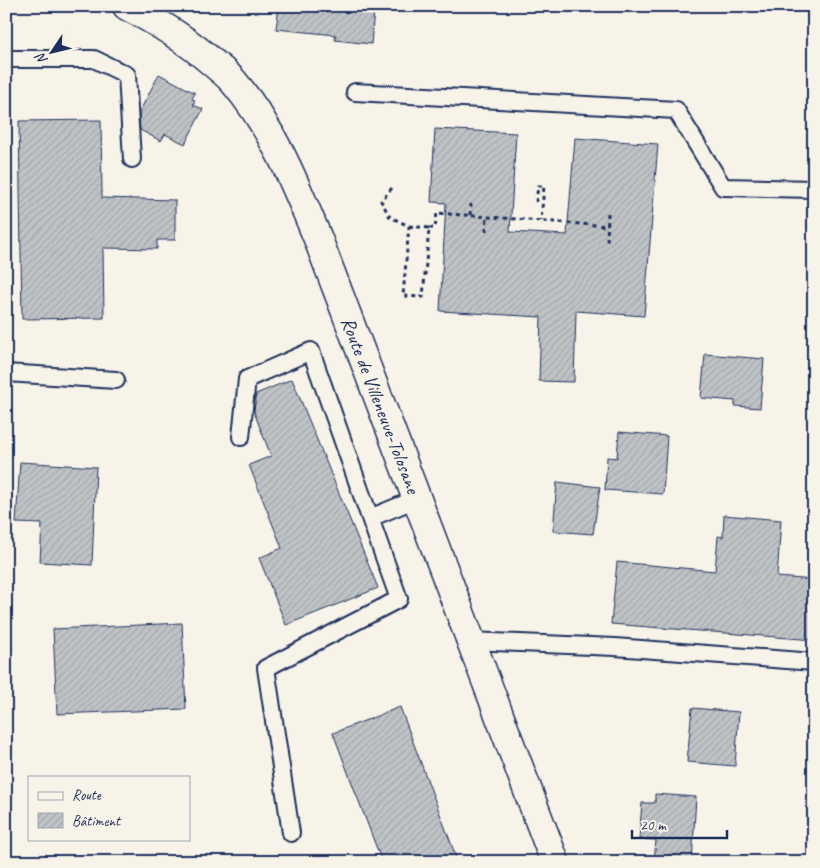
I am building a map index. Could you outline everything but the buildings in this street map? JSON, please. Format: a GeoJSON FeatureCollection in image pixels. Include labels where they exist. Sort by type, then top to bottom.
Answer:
{"type":"FeatureCollection","features":[{"type":"Feature","properties":{"kind":"street","name":"Route de Villeneuve-Tolosane"},"geometry":{"type":"LineString","coordinates":[[127,6],[156,21],[198,50],[232,80],[262,118],[289,169],[318,239],[554,862]]}},
{"type":"Feature","properties":{"kind":"lane"},"geometry":{"type":"LineString","coordinates":[[6,59],[94,59],[127,75],[132,159]]}},
{"type":"Feature","properties":{"kind":"lane"},"geometry":{"type":"LineString","coordinates":[[355,92],[676,110],[723,186],[814,189]]}},
{"type":"Feature","properties":{"kind":"lane"},"geometry":{"type":"LineString","coordinates":[[242,437],[248,379],[311,351],[400,598],[266,668],[291,832]]}},
{"type":"Feature","properties":{"kind":"lane"},"geometry":{"type":"LineString","coordinates":[[6,373],[116,380]]}},
{"type":"Feature","properties":{"kind":"lane"},"geometry":{"type":"LineString","coordinates":[[370,518],[416,499]]}},
{"type":"Feature","properties":{"kind":"lane"},"geometry":{"type":"LineString","coordinates":[[470,640],[625,648],[814,662]]}},
{"type":"Feature","properties":{"kind":"path"},"geometry":{"type":"LineString","coordinates":[[536,202],[538,186],[544,186],[541,221]]}},
{"type":"Feature","properties":{"kind":"path"},"geometry":{"type":"LineString","coordinates":[[392,188],[381,201],[390,217],[409,226],[435,228],[437,213],[608,226]]}},
{"type":"Feature","properties":{"kind":"path"},"geometry":{"type":"LineString","coordinates":[[470,216],[471,204]]}},
{"type":"Feature","properties":{"kind":"path"},"geometry":{"type":"LineString","coordinates":[[606,241],[608,213]]}},
{"type":"Feature","properties":{"kind":"path"},"geometry":{"type":"LineString","coordinates":[[486,231],[487,217]]}},
{"type":"Feature","properties":{"kind":"path"},"geometry":{"type":"LineString","coordinates":[[409,226],[403,296],[423,298],[429,228]]}}]}
